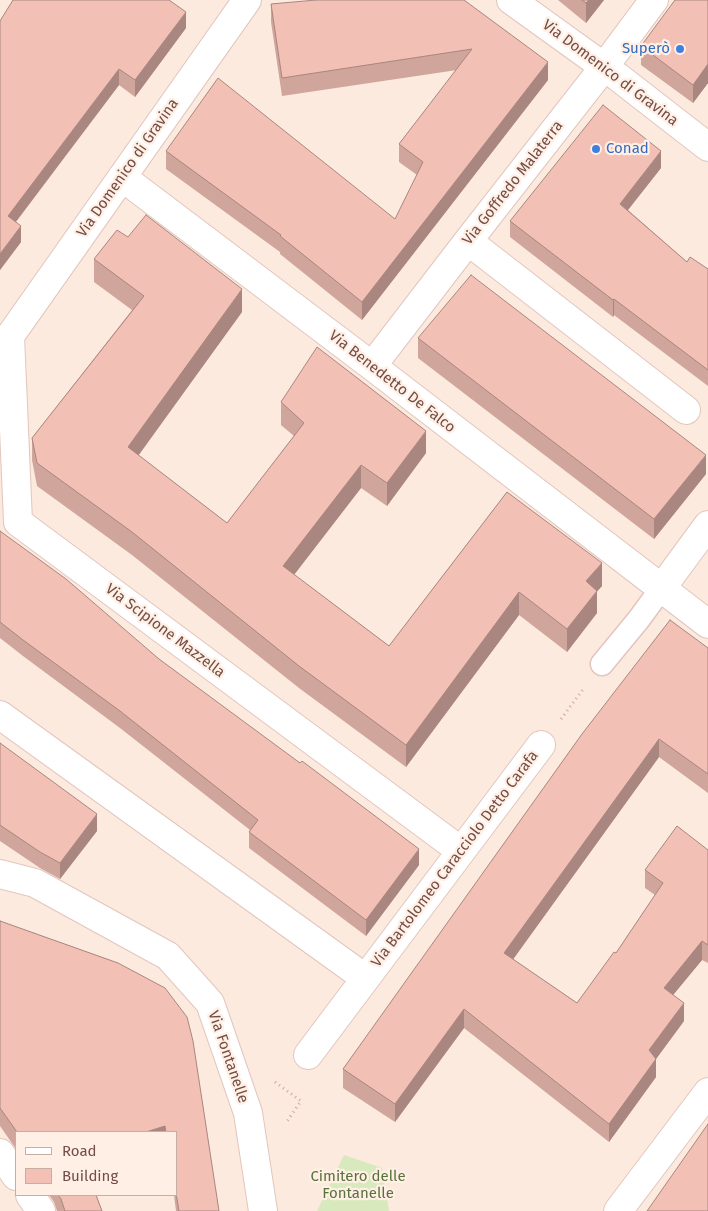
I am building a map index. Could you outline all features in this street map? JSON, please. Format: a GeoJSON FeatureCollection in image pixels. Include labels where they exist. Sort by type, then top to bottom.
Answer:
{"type":"FeatureCollection","features":[{"type":"Feature","properties":{"kind":"street","name":"Via Domenico di Gravina"},"geometry":{"type":"LineString","coordinates":[[10,336],[247,0]]}},
{"type":"Feature","properties":{"kind":"street","name":"Via Domenico di Gravina"},"geometry":{"type":"LineString","coordinates":[[511,0],[604,67],[708,146]]}},
{"type":"Feature","properties":{"kind":"street","name":"Via Goffredo Malaterra"},"geometry":{"type":"LineString","coordinates":[[372,366],[654,0]]}},
{"type":"Feature","properties":{"kind":"street","name":"Via Benedetto De Falco"},"geometry":{"type":"LineString","coordinates":[[122,177],[708,624]]}},
{"type":"Feature","properties":{"kind":"street"},"geometry":{"type":"LineString","coordinates":[[468,241],[686,410]]}},
{"type":"Feature","properties":{"kind":"street","name":"Via Scipione Mazzella"},"geometry":{"type":"LineString","coordinates":[[10,336],[18,522],[461,851]]}},
{"type":"Feature","properties":{"kind":"street"},"geometry":{"type":"LineString","coordinates":[[602,664],[639,619],[708,524]]}},
{"type":"Feature","properties":{"kind":"street"},"geometry":{"type":"LineString","coordinates":[[0,715],[365,978]]}},
{"type":"Feature","properties":{"kind":"street","name":"Via Bartolomeo Caracciolo Detto Carafa"},"geometry":{"type":"LineString","coordinates":[[308,1055],[541,745]]}},
{"type":"Feature","properties":{"kind":"street","name":"Via Fontanelle"},"geometry":{"type":"LineString","coordinates":[[0,874],[35,883],[168,956],[210,1003],[248,1113],[263,1211]]}},
{"type":"Feature","properties":{"kind":"street"},"geometry":{"type":"LineString","coordinates":[[618,1211],[708,1092]]}},
{"type":"Feature","properties":{"kind":"street"},"geometry":{"type":"LineString","coordinates":[[0,1153],[15,1175]]}},
{"type":"Feature","properties":{"kind":"street"},"geometry":{"type":"LineString","coordinates":[[31,1196],[41,1211]]}},
{"type":"Feature","properties":{"kind":"path","name":"Via Bartolomeo Caracciolo Detto Carafa"},"geometry":{"type":"LineString","coordinates":[[541,745],[602,664]]}},
{"type":"Feature","properties":{"kind":"green space","name":"Cimitero delle Fontanelle"},"geometry":{"type":"Polygon","coordinates":[[[344,1155],[382,1168],[389,1211],[317,1211],[344,1155]]]}},
{"type":"Feature","properties":{"kind":"building"},"geometry":{"type":"Polygon","coordinates":[[[13,0],[169,0],[186,12],[135,80],[119,69],[8,216],[21,226],[0,254],[0,21],[13,0]]]}},
{"type":"Feature","properties":{"kind":"building"},"geometry":{"type":"Polygon","coordinates":[[[316,0],[464,0],[548,62],[362,302],[281,235],[166,151],[218,78],[395,219],[423,162],[399,144],[472,49],[282,78],[271,4],[316,0]]]}},
{"type":"Feature","properties":{"kind":"building"},"geometry":{"type":"Polygon","coordinates":[[[675,0],[708,0],[708,64],[693,85],[641,46],[675,0]]]}},
{"type":"Feature","properties":{"kind":"building"},"geometry":{"type":"Polygon","coordinates":[[[603,105],[661,151],[620,204],[687,262],[690,257],[708,269],[708,370],[510,221],[603,105]]]}},
{"type":"Feature","properties":{"kind":"building"},"geometry":{"type":"Polygon","coordinates":[[[146,215],[242,289],[128,447],[227,523],[304,423],[281,402],[317,347],[426,431],[387,483],[361,465],[283,566],[389,646],[507,492],[602,563],[586,581],[597,591],[567,629],[519,592],[406,745],[299,666],[132,532],[37,463],[32,438],[144,296],[94,259],[117,230],[128,237],[146,215]]]}},
{"type":"Feature","properties":{"kind":"building"},"geometry":{"type":"Polygon","coordinates":[[[471,275],[706,455],[654,519],[418,338],[471,275]]]}},
{"type":"Feature","properties":{"kind":"building"},"geometry":{"type":"Polygon","coordinates":[[[0,531],[66,579],[159,659],[300,763],[302,761],[419,849],[366,920],[249,832],[258,820],[120,711],[0,622],[0,531]]]}},
{"type":"Feature","properties":{"kind":"building"},"geometry":{"type":"Polygon","coordinates":[[[670,620],[708,648],[708,774],[659,739],[504,953],[577,1003],[614,952],[616,953],[663,883],[645,870],[677,826],[708,850],[708,945],[702,941],[664,988],[684,1003],[649,1050],[656,1059],[609,1124],[464,1009],[395,1104],[343,1069],[582,734],[670,620]]]}},
{"type":"Feature","properties":{"kind":"building"},"geometry":{"type":"Polygon","coordinates":[[[0,743],[97,814],[60,863],[0,825],[0,743]]]}},
{"type":"Feature","properties":{"kind":"building"},"geometry":{"type":"Polygon","coordinates":[[[0,921],[118,963],[165,988],[187,1017],[193,1041],[219,1211],[179,1211],[176,1196],[178,1131],[166,1131],[165,1126],[149,1131],[16,1131],[0,1108],[0,921]]]}},
{"type":"Feature","properties":{"kind":"building"},"geometry":{"type":"Polygon","coordinates":[[[708,1124],[708,1211],[647,1211],[708,1124]]]}},
{"type":"Feature","properties":{"kind":"building"},"geometry":{"type":"Polygon","coordinates":[[[59,1196],[96,1196],[102,1211],[65,1211],[59,1196]]]}},
{"type":"Feature","properties":{"kind":"place","name":"Superò"},"geometry":{"type":"Point","coordinates":[680,49]}},
{"type":"Feature","properties":{"kind":"place","name":"Conad"},"geometry":{"type":"Point","coordinates":[596,149]}}]}
